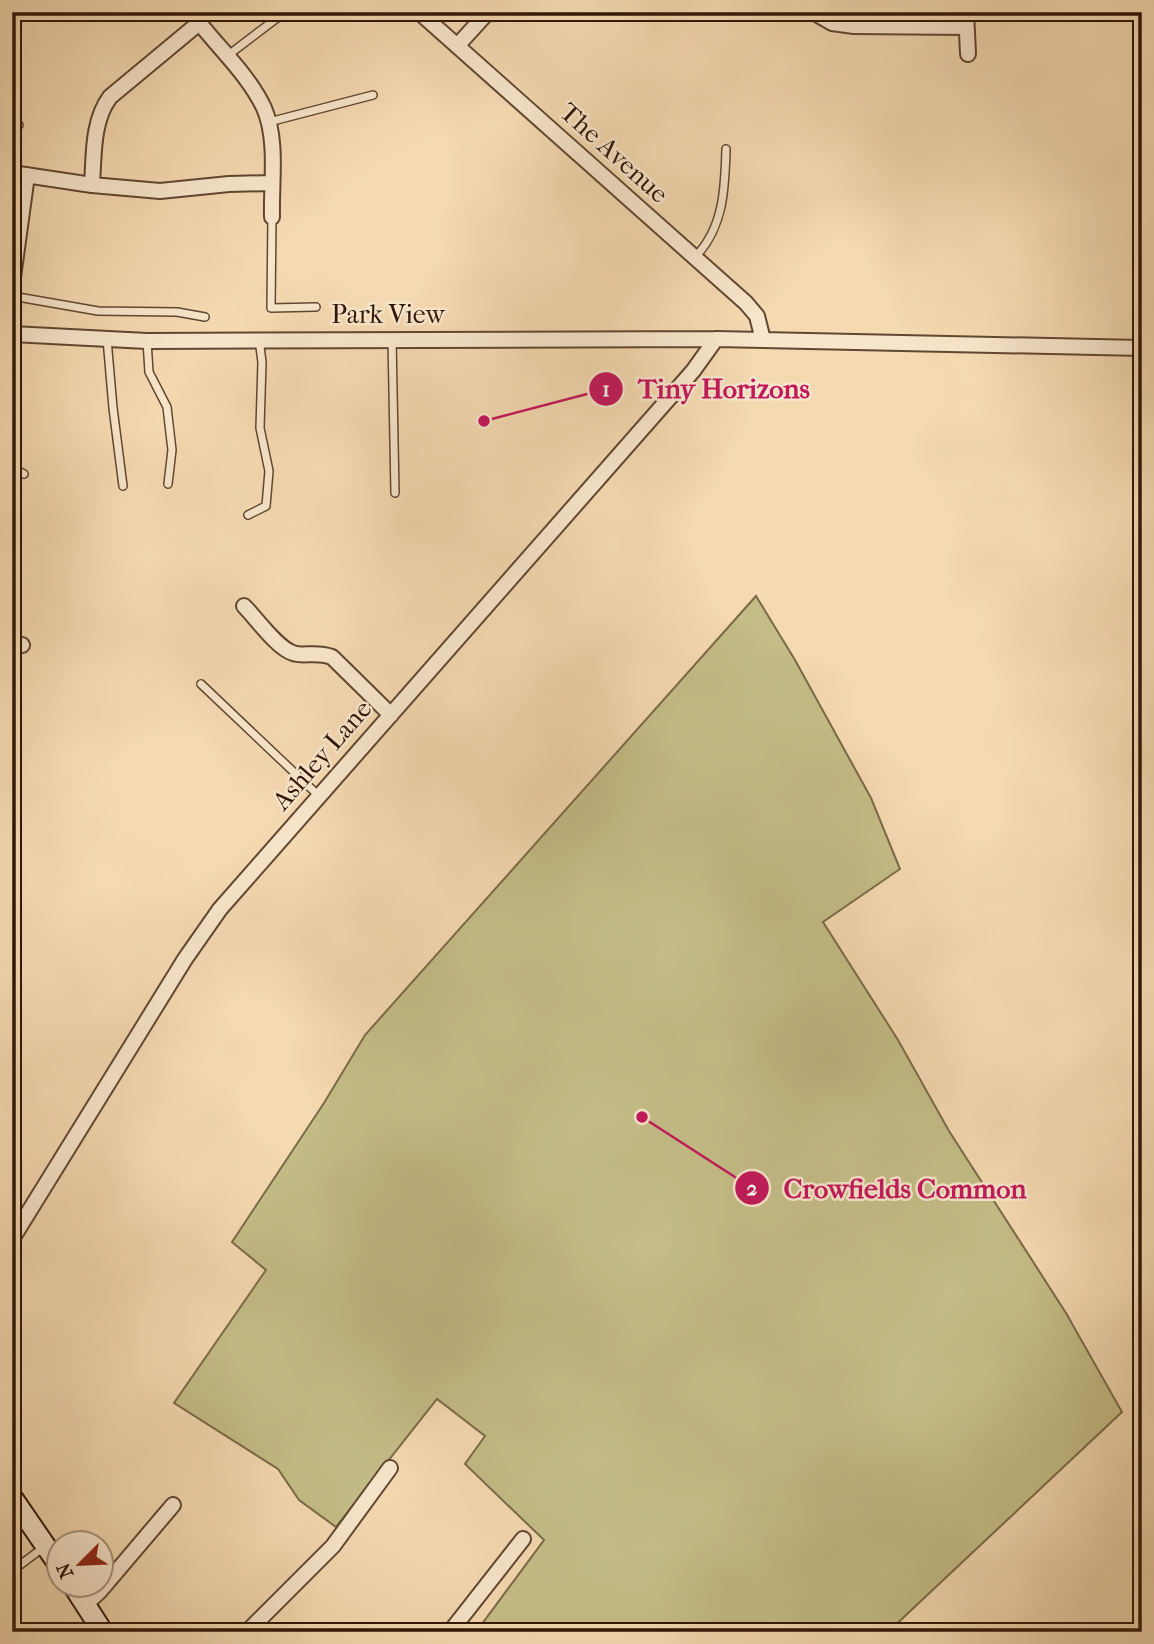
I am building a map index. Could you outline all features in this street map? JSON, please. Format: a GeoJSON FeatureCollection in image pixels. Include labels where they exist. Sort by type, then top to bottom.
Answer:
{"type":"FeatureCollection","features":[{"type":"Feature","properties":{"kind":"street","name":"The Avenue"},"geometry":{"type":"LineString","coordinates":[[419,12],[746,303],[757,316],[763,340]]}},
{"type":"Feature","properties":{"kind":"street"},"geometry":{"type":"LineString","coordinates":[[457,46],[488,12]]}},
{"type":"Feature","properties":{"kind":"street"},"geometry":{"type":"LineString","coordinates":[[813,12],[832,23],[854,26],[966,20],[968,54]]}},
{"type":"Feature","properties":{"kind":"street"},"geometry":{"type":"LineString","coordinates":[[92,185],[98,122],[102,108],[110,97],[195,18],[254,91],[264,109],[272,145],[272,217]]}},
{"type":"Feature","properties":{"kind":"street"},"geometry":{"type":"LineString","coordinates":[[12,173],[92,185],[160,191],[271,183]]}},
{"type":"Feature","properties":{"kind":"street"},"geometry":{"type":"LineString","coordinates":[[12,285],[27,175]]}},
{"type":"Feature","properties":{"kind":"street","name":"Park View"},"geometry":{"type":"LineString","coordinates":[[13,337],[147,341],[392,338],[716,339],[1142,348]]}},
{"type":"Feature","properties":{"kind":"street","name":"Ashley Lane"},"geometry":{"type":"LineString","coordinates":[[12,1239],[204,930],[248,875],[693,371],[716,339]]}},
{"type":"Feature","properties":{"kind":"street"},"geometry":{"type":"LineString","coordinates":[[244,606],[293,654],[319,653],[332,657],[391,715]]}},
{"type":"Feature","properties":{"kind":"street"},"geometry":{"type":"LineString","coordinates":[[247,1632],[333,1546],[390,1468]]}},
{"type":"Feature","properties":{"kind":"street"},"geometry":{"type":"LineString","coordinates":[[12,1497],[46,1549]]}},
{"type":"Feature","properties":{"kind":"street"},"geometry":{"type":"LineString","coordinates":[[86,1604],[173,1505]]}},
{"type":"Feature","properties":{"kind":"street"},"geometry":{"type":"LineString","coordinates":[[450,1632],[523,1539]]}},
{"type":"Feature","properties":{"kind":"street"},"geometry":{"type":"LineString","coordinates":[[82,1598],[103,1632]]}},
{"type":"Feature","properties":{"kind":"lane"},"geometry":{"type":"LineString","coordinates":[[227,57],[285,12]]}},
{"type":"Feature","properties":{"kind":"lane"},"geometry":{"type":"LineString","coordinates":[[268,123],[373,95]]}},
{"type":"Feature","properties":{"kind":"lane"},"geometry":{"type":"LineString","coordinates":[[695,257],[712,235],[720,213],[726,149]]}},
{"type":"Feature","properties":{"kind":"lane"},"geometry":{"type":"LineString","coordinates":[[272,217],[271,308],[316,307]]}},
{"type":"Feature","properties":{"kind":"lane"},"geometry":{"type":"LineString","coordinates":[[12,296],[98,311],[177,312],[205,317]]}},
{"type":"Feature","properties":{"kind":"lane"},"geometry":{"type":"LineString","coordinates":[[392,338],[395,493]]}},
{"type":"Feature","properties":{"kind":"lane"},"geometry":{"type":"LineString","coordinates":[[107,339],[123,486]]}},
{"type":"Feature","properties":{"kind":"lane"},"geometry":{"type":"LineString","coordinates":[[248,515],[266,506],[269,471],[260,428],[262,362],[259,339]]}},
{"type":"Feature","properties":{"kind":"lane"},"geometry":{"type":"LineString","coordinates":[[147,341],[149,372],[167,407],[172,450],[168,484]]}},
{"type":"Feature","properties":{"kind":"lane"},"geometry":{"type":"LineString","coordinates":[[12,462],[16,470],[24,474]]}},
{"type":"Feature","properties":{"kind":"lane"},"geometry":{"type":"LineString","coordinates":[[201,684],[319,796]]}},
{"type":"Feature","properties":{"kind":"lane"},"geometry":{"type":"LineString","coordinates":[[12,1571],[44,1546]]}},
{"type":"Feature","properties":{"kind":"shaded area"},"geometry":{"type":"Polygon","coordinates":[[[756,596],[795,660],[871,798],[900,869],[823,922],[898,1040],[949,1131],[1066,1313],[1122,1412],[888,1632],[476,1632],[544,1540],[465,1464],[485,1436],[437,1399],[336,1527],[299,1500],[278,1469],[174,1403],[266,1270],[232,1242],[324,1103],[365,1035],[756,596]]]}},
{"type":"Feature","properties":{"kind":"place","name":"Tiny Horizons"},"geometry":{"type":"Point","coordinates":[484,421]}},
{"type":"Feature","properties":{"kind":"place","name":"Crowfields Common"},"geometry":{"type":"Point","coordinates":[642,1117]}}]}
